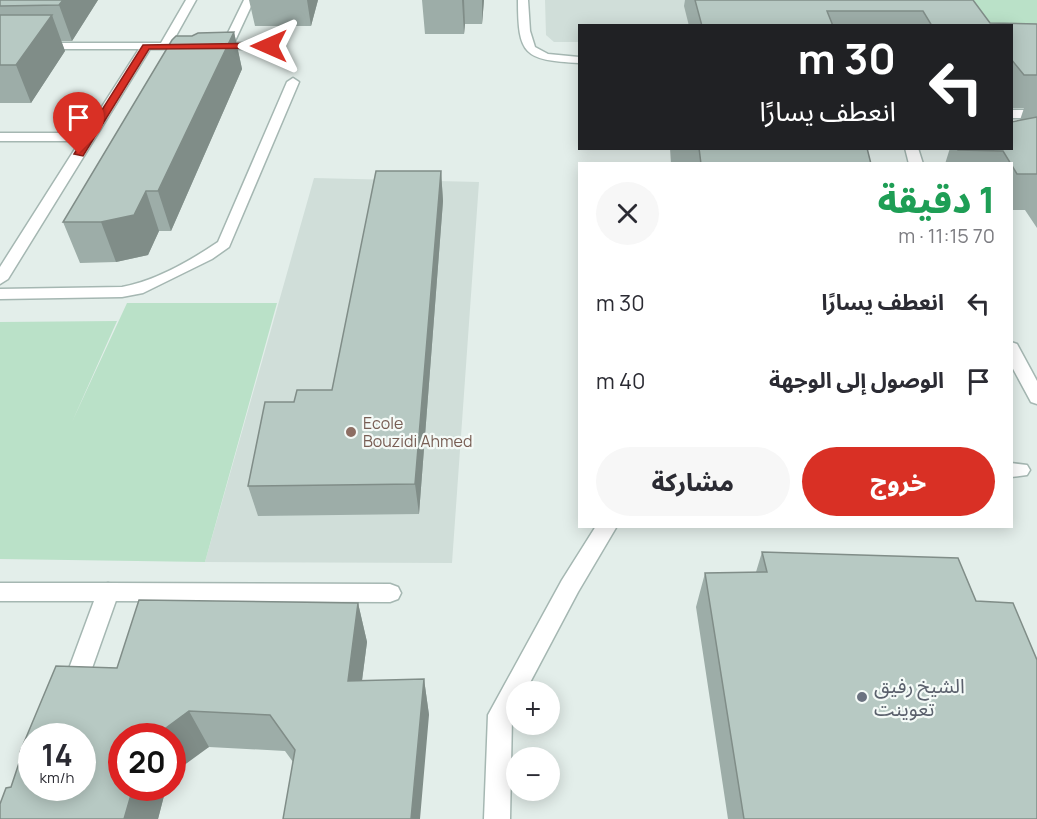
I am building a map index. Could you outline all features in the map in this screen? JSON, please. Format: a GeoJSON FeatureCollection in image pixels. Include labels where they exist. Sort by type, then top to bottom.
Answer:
{"type":"FeatureCollection","features":[{"type":"Feature","properties":{"kind":"street"},"geometry":{"type":"LineString","coordinates":[[164,47],[191,0]]}},
{"type":"Feature","properties":{"kind":"street"},"geometry":{"type":"LineString","coordinates":[[226,46],[249,0]]}},
{"type":"Feature","properties":{"kind":"street"},"geometry":{"type":"LineString","coordinates":[[523,0],[524,42],[532,52],[578,60]]}},
{"type":"Feature","properties":{"kind":"street"},"geometry":{"type":"LineString","coordinates":[[0,46],[269,46]]}},
{"type":"Feature","properties":{"kind":"street"},"geometry":{"type":"LineString","coordinates":[[0,279],[146,47]]}},
{"type":"Feature","properties":{"kind":"street"},"geometry":{"type":"LineString","coordinates":[[0,294],[122,291],[143,288],[207,256],[224,244],[293,82]]}},
{"type":"Feature","properties":{"kind":"street"},"geometry":{"type":"LineString","coordinates":[[1013,114],[1037,114]]}},
{"type":"Feature","properties":{"kind":"street"},"geometry":{"type":"LineString","coordinates":[[0,137],[90,136]]}},
{"type":"Feature","properties":{"kind":"street"},"geometry":{"type":"LineString","coordinates":[[1013,352],[1037,398]]}},
{"type":"Feature","properties":{"kind":"street"},"geometry":{"type":"LineString","coordinates":[[497,819],[500,715],[570,586],[607,528]]}},
{"type":"Feature","properties":{"kind":"street"},"geometry":{"type":"LineString","coordinates":[[0,592],[390,593]]}},
{"type":"Feature","properties":{"kind":"street"},"geometry":{"type":"LineString","coordinates":[[61,723],[108,592]]}},
{"type":"Feature","properties":{"kind":"shaded area"},"geometry":{"type":"Polygon","coordinates":[[[545,0],[827,0],[839,24],[578,24],[578,42],[554,42],[546,35],[545,0]]]}},
{"type":"Feature","properties":{"kind":"shaded area","name":"Ecole Bouzidi Ahmed"},"geometry":{"type":"Polygon","coordinates":[[[314,178],[479,182],[452,563],[205,562],[314,178]]]}},
{"type":"Feature","properties":{"kind":"green space"},"geometry":{"type":"Polygon","coordinates":[[[972,0],[1037,0],[1037,42],[1013,27],[1013,24],[991,24],[972,0]]]}},
{"type":"Feature","properties":{"kind":"green space"},"geometry":{"type":"Polygon","coordinates":[[[127,303],[277,303],[205,562],[0,559],[0,322],[117,321],[72,422],[127,303]]]}},
{"type":"Feature","properties":{"kind":"building"},"geometry":{"type":"Polygon","coordinates":[[[0,0],[63,0],[59,5],[0,6],[0,0]]]}},
{"type":"Feature","properties":{"kind":"building"},"geometry":{"type":"Polygon","coordinates":[[[695,0],[973,0],[990,23],[1037,24],[1037,75],[1024,75],[1013,61],[1013,24],[931,24],[923,11],[827,11],[832,24],[701,24],[695,0]]]}},
{"type":"Feature","properties":{"kind":"building"},"geometry":{"type":"Polygon","coordinates":[[[0,15],[52,15],[16,65],[0,65],[0,15]]]}},
{"type":"Feature","properties":{"kind":"building"},"geometry":{"type":"Polygon","coordinates":[[[234,32],[158,191],[146,191],[134,215],[101,222],[63,222],[172,40],[176,36],[192,36],[198,33],[234,32]]]}},
{"type":"Feature","properties":{"kind":"building"},"geometry":{"type":"Polygon","coordinates":[[[1037,117],[1037,174],[1017,174],[1013,162],[1010,162],[1003,151],[958,150],[1013,150],[1013,122],[1037,117]]]}},
{"type":"Feature","properties":{"kind":"building"},"geometry":{"type":"Polygon","coordinates":[[[699,150],[868,150],[870,162],[701,162],[699,150]]]}},
{"type":"Feature","properties":{"kind":"building"},"geometry":{"type":"Polygon","coordinates":[[[376,171],[441,171],[415,484],[248,486],[265,402],[294,402],[297,390],[332,390],[376,171]]]}},
{"type":"Feature","properties":{"kind":"building","name":"الشيخ رفيق تعوينت"},"geometry":{"type":"Polygon","coordinates":[[[762,552],[958,558],[976,601],[1013,603],[1037,660],[1037,819],[744,819],[705,573],[767,572],[762,552]]]}},
{"type":"Feature","properties":{"kind":"building"},"geometry":{"type":"Polygon","coordinates":[[[139,600],[358,603],[348,681],[424,679],[411,819],[283,819],[295,750],[270,715],[189,711],[173,723],[108,723],[108,801],[129,801],[124,819],[0,819],[0,804],[6,788],[11,787],[18,766],[18,801],[96,801],[96,723],[32,723],[56,666],[117,668],[139,600]]]}},
{"type":"Feature","properties":{"kind":"place","name":"Ecole Bouzidi Ahmed"},"geometry":{"type":"Point","coordinates":[351,432]}},
{"type":"Feature","properties":{"kind":"place","name":"الشيخ رفيق تعوينت"},"geometry":{"type":"Point","coordinates":[862,697]}},
{"type":"Feature","properties":{"kind":"route"},"geometry":{"type":"LineString","coordinates":[[79,154],[146,47],[269,46]]}}]}
